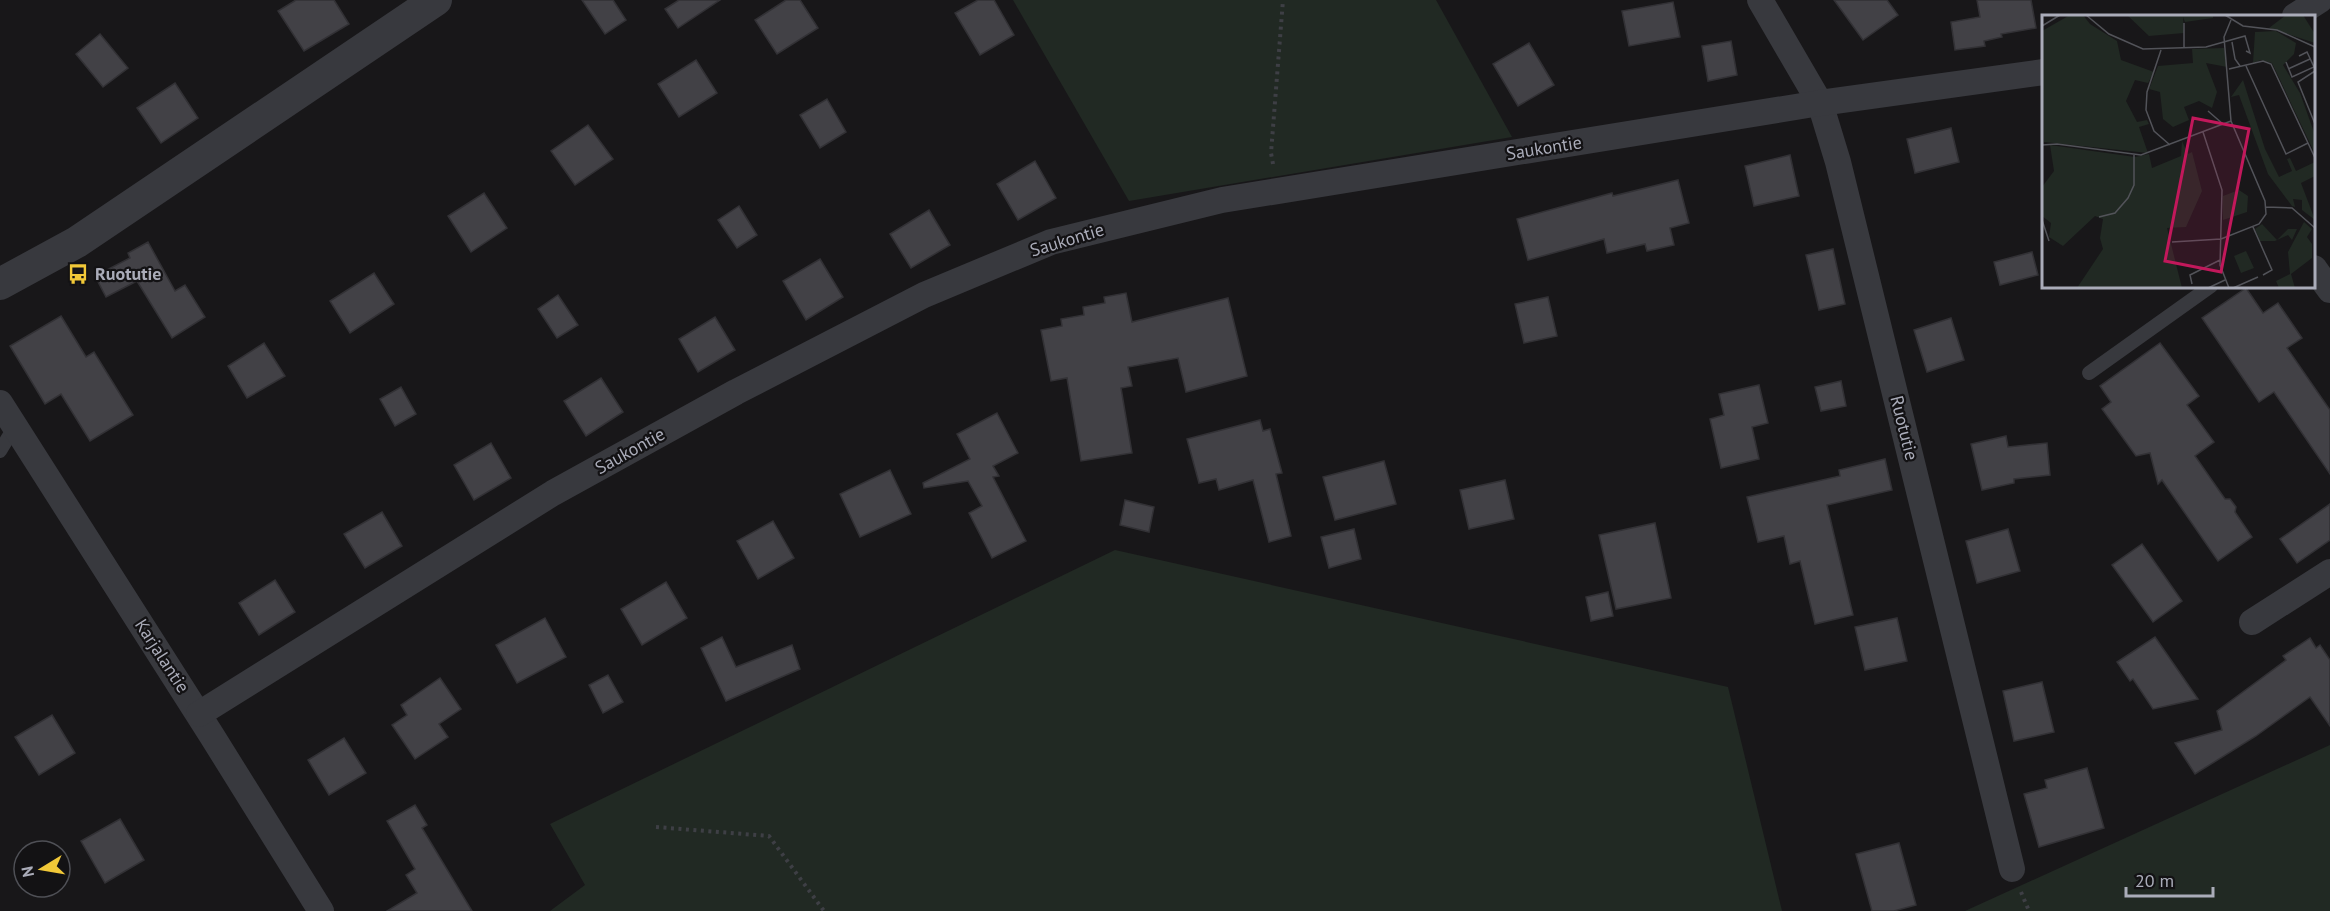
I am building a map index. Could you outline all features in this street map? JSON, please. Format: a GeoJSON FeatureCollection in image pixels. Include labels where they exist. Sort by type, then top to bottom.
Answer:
{"type":"FeatureCollection","features":[{"type":"Feature","properties":{"kind":"street"},"geometry":{"type":"LineString","coordinates":[[0,284],[77,242],[436,0]]}},
{"type":"Feature","properties":{"kind":"street","name":"Ruotutie"},"geometry":{"type":"LineString","coordinates":[[1760,0],[1820,103],[1838,162],[2012,869]]}},
{"type":"Feature","properties":{"kind":"street","name":"Saukontie"},"geometry":{"type":"LineString","coordinates":[[199,714],[553,493],[736,392],[924,295],[1051,242],[1222,200],[1820,103],[2042,72]]}},
{"type":"Feature","properties":{"kind":"street"},"geometry":{"type":"LineString","coordinates":[[2315,271],[2330,290]]}},
{"type":"Feature","properties":{"kind":"street","name":"Karjalantie"},"geometry":{"type":"LineString","coordinates":[[0,403],[199,714],[321,911]]}},
{"type":"Feature","properties":{"kind":"street"},"geometry":{"type":"LineString","coordinates":[[2252,622],[2330,572]]}},
{"type":"Feature","properties":{"kind":"lane"},"geometry":{"type":"LineString","coordinates":[[2089,373],[2208,288]]}},
{"type":"Feature","properties":{"kind":"lane"},"geometry":{"type":"LineString","coordinates":[[0,451],[15,426]]}},
{"type":"Feature","properties":{"kind":"path"},"geometry":{"type":"LineString","coordinates":[[1278,191],[1271,153],[1283,0]]}},
{"type":"Feature","properties":{"kind":"path"},"geometry":{"type":"LineString","coordinates":[[656,827],[769,836],[825,911]]}},
{"type":"Feature","properties":{"kind":"shaded area"},"geometry":{"type":"Polygon","coordinates":[[[1013,0],[1436,0],[1512,137],[1129,201],[1013,0]]]}},
{"type":"Feature","properties":{"kind":"shaded area"},"geometry":{"type":"Polygon","coordinates":[[[1115,550],[1728,687],[1782,911],[550,911],[585,885],[550,824],[1115,550]]]}},
{"type":"Feature","properties":{"kind":"shaded area"},"geometry":{"type":"Polygon","coordinates":[[[2330,745],[2330,911],[1965,911],[2330,745]]]}},
{"type":"Feature","properties":{"kind":"building"},"geometry":{"type":"Polygon","coordinates":[[[296,0],[334,0],[349,24],[304,51],[278,11],[296,0]]]}},
{"type":"Feature","properties":{"kind":"building"},"geometry":{"type":"Polygon","coordinates":[[[582,0],[613,0],[626,20],[605,34],[582,0]]]}},
{"type":"Feature","properties":{"kind":"building"},"geometry":{"type":"Polygon","coordinates":[[[679,0],[720,0],[678,28],[665,9],[679,0]]]}},
{"type":"Feature","properties":{"kind":"building"},"geometry":{"type":"Polygon","coordinates":[[[786,0],[800,0],[818,28],[777,54],[755,20],[786,0]]]}},
{"type":"Feature","properties":{"kind":"building"},"geometry":{"type":"Polygon","coordinates":[[[978,0],[994,0],[1014,35],[980,55],[955,13],[978,0]]]}},
{"type":"Feature","properties":{"kind":"building"},"geometry":{"type":"Polygon","coordinates":[[[1834,0],[1887,0],[1898,15],[1863,40],[1834,0]]]}},
{"type":"Feature","properties":{"kind":"building"},"geometry":{"type":"Polygon","coordinates":[[[1977,0],[2031,0],[2036,28],[2001,34],[2002,37],[1984,41],[1985,46],[1955,50],[1951,22],[1980,17],[1977,0]]]}},
{"type":"Feature","properties":{"kind":"building"},"geometry":{"type":"Polygon","coordinates":[[[1673,2],[1680,37],[1629,46],[1622,11],[1673,2]]]}},
{"type":"Feature","properties":{"kind":"building"},"geometry":{"type":"Polygon","coordinates":[[[100,34],[128,68],[103,87],[76,54],[100,34]]]}},
{"type":"Feature","properties":{"kind":"building"},"geometry":{"type":"Polygon","coordinates":[[[1731,41],[1737,75],[1708,81],[1702,46],[1731,41]]]}},
{"type":"Feature","properties":{"kind":"building"},"geometry":{"type":"Polygon","coordinates":[[[1529,43],[1554,85],[1518,106],[1493,64],[1529,43]]]}},
{"type":"Feature","properties":{"kind":"building"},"geometry":{"type":"Polygon","coordinates":[[[696,60],[717,93],[679,117],[658,84],[696,60]]]}},
{"type":"Feature","properties":{"kind":"building"},"geometry":{"type":"Polygon","coordinates":[[[175,83],[198,118],[161,143],[137,108],[175,83]]]}},
{"type":"Feature","properties":{"kind":"building"},"geometry":{"type":"Polygon","coordinates":[[[827,99],[846,132],[820,148],[800,115],[827,99]]]}},
{"type":"Feature","properties":{"kind":"building"},"geometry":{"type":"Polygon","coordinates":[[[588,125],[613,159],[575,185],[551,151],[588,125]]]}},
{"type":"Feature","properties":{"kind":"building"},"geometry":{"type":"Polygon","coordinates":[[[1951,128],[1959,162],[1915,173],[1907,139],[1951,128]]]}},
{"type":"Feature","properties":{"kind":"building"},"geometry":{"type":"Polygon","coordinates":[[[1790,155],[1799,196],[1754,206],[1745,166],[1790,155]]]}},
{"type":"Feature","properties":{"kind":"building"},"geometry":{"type":"Polygon","coordinates":[[[1035,161],[1056,198],[1018,220],[997,184],[1035,161]]]}},
{"type":"Feature","properties":{"kind":"building"},"geometry":{"type":"Polygon","coordinates":[[[1678,180],[1689,223],[1670,228],[1674,245],[1647,251],[1645,244],[1607,253],[1604,239],[1528,260],[1517,219],[1612,193],[1613,196],[1678,180]]]}},
{"type":"Feature","properties":{"kind":"building"},"geometry":{"type":"Polygon","coordinates":[[[484,193],[507,228],[471,252],[448,216],[484,193]]]}},
{"type":"Feature","properties":{"kind":"building"},"geometry":{"type":"Polygon","coordinates":[[[739,206],[757,235],[737,248],[718,220],[739,206]]]}},
{"type":"Feature","properties":{"kind":"building"},"geometry":{"type":"Polygon","coordinates":[[[929,210],[950,245],[911,268],[890,234],[929,210]]]}},
{"type":"Feature","properties":{"kind":"building"},"geometry":{"type":"Polygon","coordinates":[[[148,242],[175,291],[185,285],[205,317],[172,338],[137,281],[106,297],[95,276],[130,258],[128,253],[148,242]]]}},
{"type":"Feature","properties":{"kind":"building"},"geometry":{"type":"Polygon","coordinates":[[[1833,249],[1845,304],[1819,310],[1806,255],[1833,249]]]}},
{"type":"Feature","properties":{"kind":"building"},"geometry":{"type":"Polygon","coordinates":[[[2032,252],[2038,275],[2000,285],[1994,262],[2032,252]]]}},
{"type":"Feature","properties":{"kind":"building"},"geometry":{"type":"Polygon","coordinates":[[[820,259],[843,297],[806,320],[783,281],[820,259]]]}},
{"type":"Feature","properties":{"kind":"building"},"geometry":{"type":"Polygon","coordinates":[[[374,273],[394,304],[350,333],[330,301],[374,273]]]}},
{"type":"Feature","properties":{"kind":"building"},"geometry":{"type":"Polygon","coordinates":[[[2246,288],[2263,313],[2278,303],[2302,338],[2287,348],[2330,410],[2330,474],[2274,392],[2259,402],[2202,318],[2246,288]]]}},
{"type":"Feature","properties":{"kind":"building"},"geometry":{"type":"Polygon","coordinates":[[[1126,293],[1132,322],[1228,298],[1247,376],[1186,392],[1178,358],[1128,367],[1132,386],[1121,388],[1132,453],[1081,461],[1067,378],[1051,381],[1041,330],[1062,326],[1061,319],[1084,315],[1083,307],[1105,303],[1104,297],[1126,293]]]}},
{"type":"Feature","properties":{"kind":"building"},"geometry":{"type":"Polygon","coordinates":[[[558,295],[578,325],[557,338],[538,309],[558,295]]]}},
{"type":"Feature","properties":{"kind":"building"},"geometry":{"type":"Polygon","coordinates":[[[1548,297],[1557,336],[1524,343],[1515,304],[1548,297]]]}},
{"type":"Feature","properties":{"kind":"building"},"geometry":{"type":"Polygon","coordinates":[[[61,316],[86,357],[94,352],[133,415],[90,441],[61,394],[45,404],[10,346],[61,316]]]}},
{"type":"Feature","properties":{"kind":"building"},"geometry":{"type":"Polygon","coordinates":[[[715,317],[735,350],[698,372],[679,339],[715,317]]]}},
{"type":"Feature","properties":{"kind":"building"},"geometry":{"type":"Polygon","coordinates":[[[1951,318],[1964,360],[1927,372],[1914,330],[1951,318]]]}},
{"type":"Feature","properties":{"kind":"building"},"geometry":{"type":"Polygon","coordinates":[[[264,343],[285,376],[247,398],[228,366],[264,343]]]}},
{"type":"Feature","properties":{"kind":"building"},"geometry":{"type":"Polygon","coordinates":[[[2160,343],[2199,396],[2187,405],[2214,442],[2195,456],[2225,499],[2230,499],[2236,507],[2235,512],[2252,537],[2218,561],[2162,480],[2158,484],[2150,453],[2136,456],[2102,409],[2111,402],[2100,386],[2160,343]]]}},
{"type":"Feature","properties":{"kind":"building"},"geometry":{"type":"Polygon","coordinates":[[[601,378],[623,412],[586,436],[564,401],[601,378]]]}},
{"type":"Feature","properties":{"kind":"building"},"geometry":{"type":"Polygon","coordinates":[[[1841,381],[1846,406],[1821,411],[1815,387],[1841,381]]]}},
{"type":"Feature","properties":{"kind":"building"},"geometry":{"type":"Polygon","coordinates":[[[1759,385],[1768,423],[1752,427],[1759,459],[1721,468],[1710,419],[1724,415],[1719,394],[1759,385]]]}},
{"type":"Feature","properties":{"kind":"building"},"geometry":{"type":"Polygon","coordinates":[[[401,387],[416,414],[395,426],[380,399],[401,387]]]}},
{"type":"Feature","properties":{"kind":"building"},"geometry":{"type":"Polygon","coordinates":[[[997,413],[1018,453],[993,466],[999,476],[993,477],[1026,541],[992,558],[969,513],[982,506],[968,481],[924,488],[923,483],[970,459],[957,434],[997,413]]]}},
{"type":"Feature","properties":{"kind":"building"},"geometry":{"type":"Polygon","coordinates":[[[1260,420],[1263,431],[1270,429],[1282,473],[1276,474],[1291,536],[1269,542],[1253,480],[1219,490],[1216,479],[1199,483],[1187,439],[1260,420]]]}},
{"type":"Feature","properties":{"kind":"building"},"geometry":{"type":"Polygon","coordinates":[[[2006,436],[2008,447],[2047,443],[2050,475],[2014,479],[2014,483],[1982,490],[1971,444],[2006,436]]]}},
{"type":"Feature","properties":{"kind":"building"},"geometry":{"type":"Polygon","coordinates":[[[491,443],[511,478],[474,500],[454,465],[491,443]]]}},
{"type":"Feature","properties":{"kind":"building"},"geometry":{"type":"Polygon","coordinates":[[[1885,459],[1892,490],[1827,505],[1853,615],[1815,624],[1800,561],[1790,564],[1784,536],[1758,542],[1747,497],[1840,476],[1839,470],[1885,459]]]}},
{"type":"Feature","properties":{"kind":"building"},"geometry":{"type":"Polygon","coordinates":[[[1384,461],[1396,504],[1335,520],[1323,477],[1384,461]]]}},
{"type":"Feature","properties":{"kind":"building"},"geometry":{"type":"Polygon","coordinates":[[[890,470],[911,514],[860,537],[840,494],[890,470]]]}},
{"type":"Feature","properties":{"kind":"building"},"geometry":{"type":"Polygon","coordinates":[[[1505,480],[1514,519],[1469,529],[1460,490],[1505,480]]]}},
{"type":"Feature","properties":{"kind":"building"},"geometry":{"type":"Polygon","coordinates":[[[1125,500],[1154,507],[1149,532],[1120,525],[1125,500]]]}},
{"type":"Feature","properties":{"kind":"building"},"geometry":{"type":"Polygon","coordinates":[[[2330,504],[2330,540],[2297,563],[2280,539],[2330,504]]]}},
{"type":"Feature","properties":{"kind":"building"},"geometry":{"type":"Polygon","coordinates":[[[382,512],[402,546],[365,568],[344,534],[382,512]]]}},
{"type":"Feature","properties":{"kind":"building"},"geometry":{"type":"Polygon","coordinates":[[[773,521],[794,558],[758,579],[737,541],[773,521]]]}},
{"type":"Feature","properties":{"kind":"building"},"geometry":{"type":"Polygon","coordinates":[[[1655,523],[1671,598],[1616,609],[1599,535],[1655,523]]]}},
{"type":"Feature","properties":{"kind":"building"},"geometry":{"type":"Polygon","coordinates":[[[1354,529],[1361,559],[1329,568],[1321,537],[1354,529]]]}},
{"type":"Feature","properties":{"kind":"building"},"geometry":{"type":"Polygon","coordinates":[[[2008,529],[2020,571],[1977,583],[1966,541],[2008,529]]]}},
{"type":"Feature","properties":{"kind":"building"},"geometry":{"type":"Polygon","coordinates":[[[2142,544],[2182,601],[2153,622],[2112,565],[2142,544]]]}},
{"type":"Feature","properties":{"kind":"building"},"geometry":{"type":"Polygon","coordinates":[[[275,580],[295,612],[259,635],[239,603],[275,580]]]}},
{"type":"Feature","properties":{"kind":"building"},"geometry":{"type":"Polygon","coordinates":[[[666,582],[687,618],[642,645],[621,609],[666,582]]]}},
{"type":"Feature","properties":{"kind":"building"},"geometry":{"type":"Polygon","coordinates":[[[1608,592],[1613,616],[1591,621],[1586,597],[1608,592]]]}},
{"type":"Feature","properties":{"kind":"building"},"geometry":{"type":"Polygon","coordinates":[[[545,618],[566,657],[517,683],[496,645],[545,618]]]}},
{"type":"Feature","properties":{"kind":"building"},"geometry":{"type":"Polygon","coordinates":[[[1897,618],[1907,661],[1865,670],[1855,627],[1897,618]]]}},
{"type":"Feature","properties":{"kind":"building"},"geometry":{"type":"Polygon","coordinates":[[[722,637],[736,667],[792,645],[800,669],[726,701],[701,648],[722,637]]]}},
{"type":"Feature","properties":{"kind":"building"},"geometry":{"type":"Polygon","coordinates":[[[2155,637],[2198,699],[2153,709],[2133,679],[2130,681],[2117,662],[2155,637]]]}},
{"type":"Feature","properties":{"kind":"building"},"geometry":{"type":"Polygon","coordinates":[[[2310,638],[2316,648],[2320,645],[2330,660],[2330,726],[2310,697],[2256,736],[2195,774],[2175,743],[2222,730],[2217,711],[2286,660],[2283,656],[2310,638]]]}},
{"type":"Feature","properties":{"kind":"building"},"geometry":{"type":"Polygon","coordinates":[[[608,675],[623,702],[603,713],[589,685],[608,675]]]}},
{"type":"Feature","properties":{"kind":"building"},"geometry":{"type":"Polygon","coordinates":[[[440,678],[461,709],[439,724],[448,737],[415,759],[392,725],[407,715],[401,705],[440,678]]]}},
{"type":"Feature","properties":{"kind":"building"},"geometry":{"type":"Polygon","coordinates":[[[2042,682],[2054,732],[2014,741],[2003,691],[2042,682]]]}},
{"type":"Feature","properties":{"kind":"building"},"geometry":{"type":"Polygon","coordinates":[[[52,715],[75,753],[39,775],[15,737],[52,715]]]}},
{"type":"Feature","properties":{"kind":"building"},"geometry":{"type":"Polygon","coordinates":[[[344,738],[366,773],[329,795],[308,760],[344,738]]]}},
{"type":"Feature","properties":{"kind":"building"},"geometry":{"type":"Polygon","coordinates":[[[2087,768],[2104,828],[2039,847],[2024,794],[2047,788],[2045,780],[2087,768]]]}},
{"type":"Feature","properties":{"kind":"building"},"geometry":{"type":"Polygon","coordinates":[[[415,805],[427,825],[422,828],[472,911],[387,911],[417,893],[406,875],[415,869],[387,821],[415,805]]]}},
{"type":"Feature","properties":{"kind":"building"},"geometry":{"type":"Polygon","coordinates":[[[120,819],[144,860],[105,883],[81,841],[120,819]]]}},
{"type":"Feature","properties":{"kind":"building"},"geometry":{"type":"Polygon","coordinates":[[[1899,843],[1916,905],[1894,911],[1872,911],[1856,854],[1899,843]]]}},
{"type":"Feature","properties":{"kind":"place","name":"Ruotutie"},"geometry":{"type":"Point","coordinates":[78,274]}}]}
